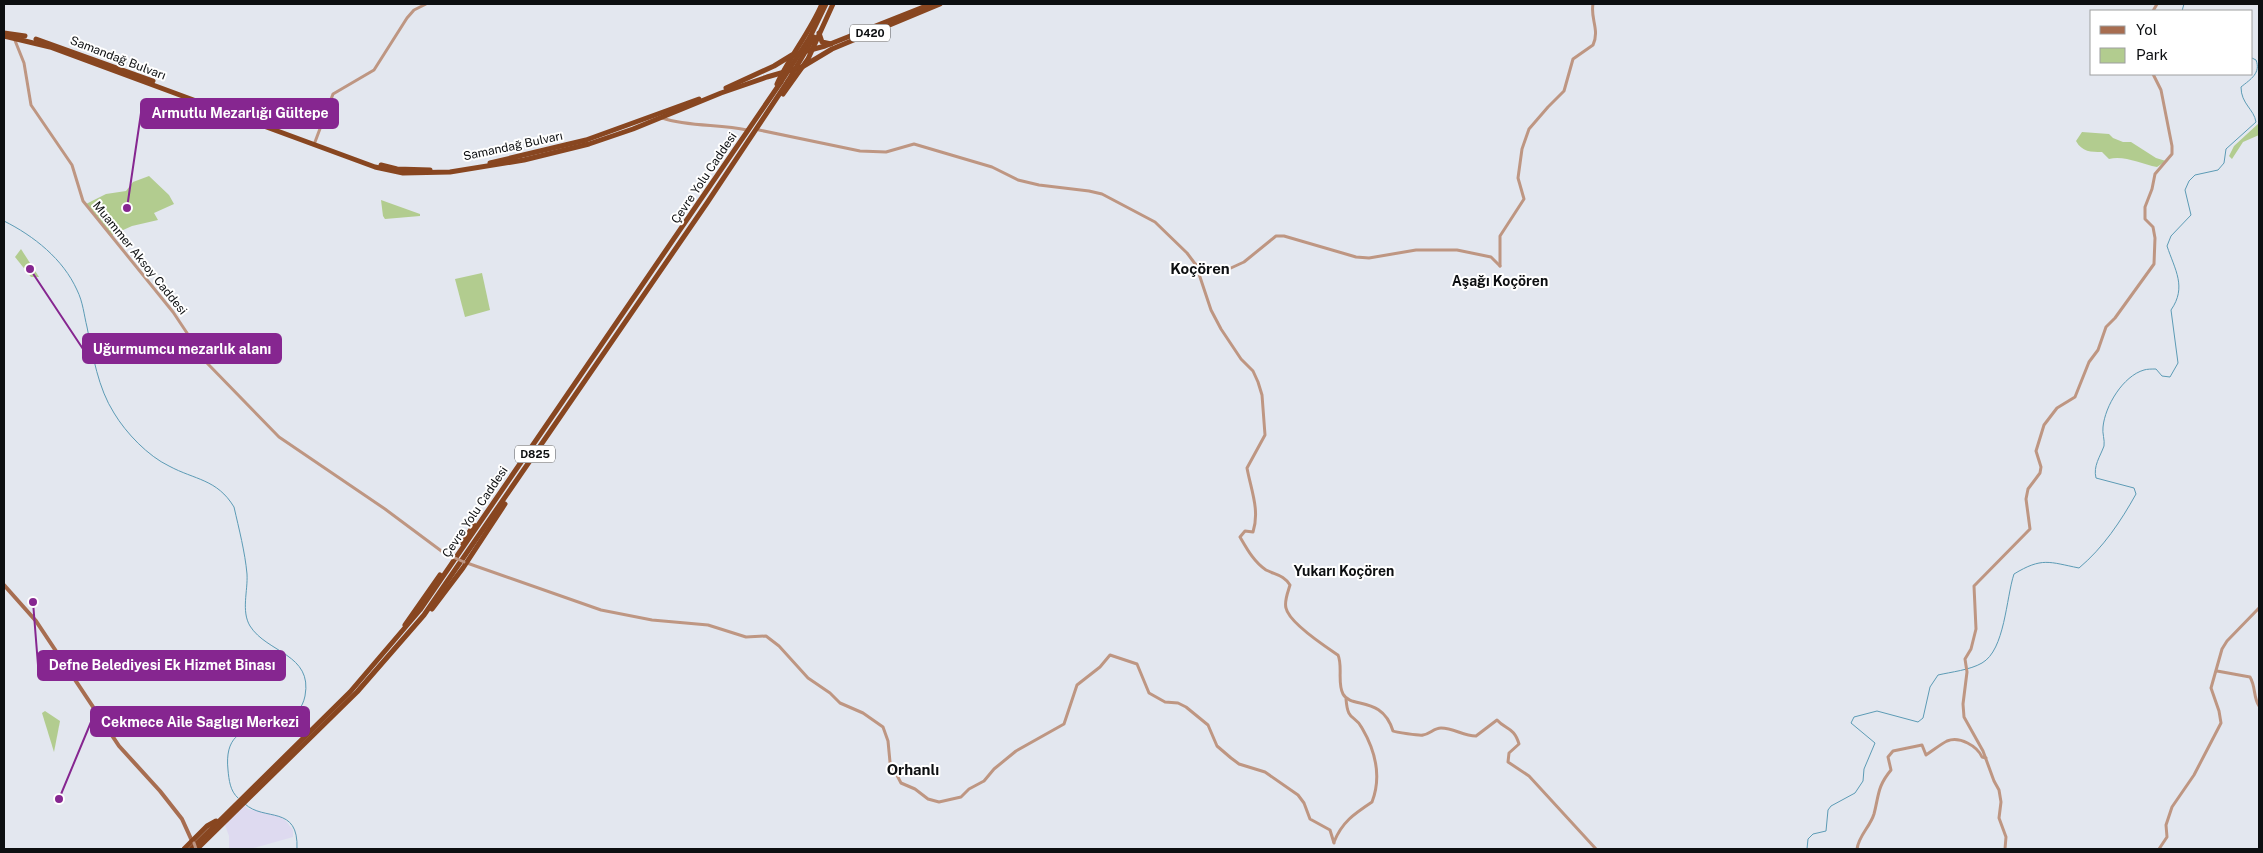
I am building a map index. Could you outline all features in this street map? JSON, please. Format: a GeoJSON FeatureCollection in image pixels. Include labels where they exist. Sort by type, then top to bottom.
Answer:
{"type":"FeatureCollection","features":[{"type":"Feature","properties":{"kind":"highway"},"geometry":{"type":"LineString","coordinates":[[774,66],[800,49],[822,4]]}},
{"type":"Feature","properties":{"kind":"highway"},"geometry":{"type":"LineString","coordinates":[[728,167],[759,130],[808,59],[829,4]]}},
{"type":"Feature","properties":{"kind":"highway","name":"Çevre Yolu Caddesi"},"geometry":{"type":"LineString","coordinates":[[390,653],[788,81],[829,4]]}},
{"type":"Feature","properties":{"kind":"highway","name":"D420"},"geometry":{"type":"LineString","coordinates":[[792,55],[800,49],[810,51],[831,44],[931,4]]}},
{"type":"Feature","properties":{"kind":"highway","name":"D420"},"geometry":{"type":"LineString","coordinates":[[792,70],[802,67],[832,49],[940,4]]}},
{"type":"Feature","properties":{"kind":"highway"},"geometry":{"type":"LineString","coordinates":[[819,32],[822,42],[831,44]]}},
{"type":"Feature","properties":{"kind":"highway","name":"Samandağ Bulvarı"},"geometry":{"type":"LineString","coordinates":[[4,34],[46,42],[358,158],[397,169],[440,169],[487,163],[573,143],[610,132],[714,94],[774,66],[792,55]]}},
{"type":"Feature","properties":{"kind":"highway","name":"Samandağ Bulvarı"},"geometry":{"type":"LineString","coordinates":[[4,34],[50,47],[368,164],[403,173],[450,172],[524,160],[589,144],[662,118],[721,93],[792,70]]}},
{"type":"Feature","properties":{"kind":"highway","name":"Çevre Yolu Caddesi"},"geometry":{"type":"LineString","coordinates":[[197,849],[246,798],[357,692],[424,615],[517,481],[728,167],[781,82],[812,37]]}},
{"type":"Feature","properties":{"kind":"highway"},"geometry":{"type":"LineString","coordinates":[[800,49],[807,54],[808,59]]}},
{"type":"Feature","properties":{"kind":"highway"},"geometry":{"type":"LineString","coordinates":[[728,167],[747,130],[777,84],[792,55]]}},
{"type":"Feature","properties":{"kind":"highway"},"geometry":{"type":"LineString","coordinates":[[787,62],[787,67],[792,70]]}},
{"type":"Feature","properties":{"kind":"highway"},"geometry":{"type":"LineString","coordinates":[[390,653],[493,498],[518,467]]}},
{"type":"Feature","properties":{"kind":"highway"},"geometry":{"type":"LineString","coordinates":[[390,653],[419,626],[465,563],[508,499],[517,481]]}},
{"type":"Feature","properties":{"kind":"highway"},"geometry":{"type":"LineString","coordinates":[[184,849],[207,826],[223,822]]}},
{"type":"Feature","properties":{"kind":"highway"},"geometry":{"type":"LineString","coordinates":[[202,849],[223,822]]}},
{"type":"Feature","properties":{"kind":"highway","name":"Çevre Yolu Caddesi"},"geometry":{"type":"LineString","coordinates":[[191,849],[223,822]]}},
{"type":"Feature","properties":{"kind":"main road"},"geometry":{"type":"LineString","coordinates":[[4,585],[36,621],[119,746],[182,819],[193,842]]}},
{"type":"Feature","properties":{"kind":"street"},"geometry":{"type":"LineString","coordinates":[[315,142],[333,94],[376,68],[407,18],[414,10],[426,4]]}},
{"type":"Feature","properties":{"kind":"street"},"geometry":{"type":"LineString","coordinates":[[1196,265],[1211,272],[1220,273],[1244,262],[1276,236],[1284,236],[1356,257],[1369,258],[1416,250],[1457,250],[1491,257],[1500,266],[1500,236],[1524,199],[1518,178],[1522,149],[1529,129],[1535,120],[1564,92],[1573,59],[1593,45],[1596,32],[1592,10],[1593,4]]}},
{"type":"Feature","properties":{"kind":"street","name":"Muammer Aksoy Caddesi"},"geometry":{"type":"LineString","coordinates":[[13,38],[24,64],[31,106],[72,165],[84,201],[170,307],[207,363],[279,437],[454,558],[465,563],[601,610],[652,620],[708,625],[746,637],[766,636],[779,646],[808,678],[830,693],[840,703],[863,712],[883,727],[888,741],[890,762],[901,783],[915,788],[928,799],[939,802],[961,797],[969,789],[984,781],[994,769],[1016,751],[1064,724],[1077,685],[1100,667],[1110,655],[1136,664],[1140,668],[1148,693],[1166,702],[1178,703],[1186,707],[1208,725],[1217,746],[1238,764],[1265,772],[1298,794],[1304,803],[1310,819],[1330,830],[1334,843],[1345,822],[1372,802],[1378,779],[1374,750],[1360,725],[1348,713],[1346,698]]}},
{"type":"Feature","properties":{"kind":"street"},"geometry":{"type":"LineString","coordinates":[[2005,849],[2006,837],[1999,818],[2000,790],[1994,781],[1986,758],[1964,717],[1963,704],[1967,670],[1965,662],[1976,629],[1974,586],[2030,529],[2026,499],[2028,489],[2040,473],[2041,467],[2036,450],[2044,425],[2057,408],[2076,397],[2089,362],[2098,350],[2106,327],[2115,318],[2154,264],[2155,238],[2153,228],[2144,215],[2145,207],[2156,174],[2170,158],[2172,146],[2161,90],[2154,75]]}},
{"type":"Feature","properties":{"kind":"street"},"geometry":{"type":"LineString","coordinates":[[662,118],[674,122],[724,125],[747,130]]}},
{"type":"Feature","properties":{"kind":"street"},"geometry":{"type":"LineString","coordinates":[[759,130],[860,150],[886,152],[914,144],[992,167],[1018,180],[1102,194],[1155,222],[1187,253],[1196,265],[1211,310],[1220,329],[1241,359],[1253,371],[1262,395],[1265,435],[1247,468],[1255,502],[1256,524],[1253,532],[1244,532],[1240,537],[1249,553],[1260,564],[1287,580],[1290,586],[1286,606],[1290,616],[1320,644],[1338,655],[1341,692],[1346,698],[1366,704],[1384,713],[1389,719],[1393,731],[1396,733],[1407,732],[1424,735],[1439,728],[1453,729],[1464,734],[1476,736],[1496,720],[1508,727],[1516,734],[1519,744],[1509,753],[1508,762],[1529,776],[1596,849]]}},
{"type":"Feature","properties":{"kind":"street"},"geometry":{"type":"LineString","coordinates":[[2159,849],[2167,837],[2166,825],[2172,806],[2194,775],[2221,722],[2211,688],[2222,649],[2226,641],[2259,608]]}},
{"type":"Feature","properties":{"kind":"street"},"geometry":{"type":"LineString","coordinates":[[2217,671],[2250,678],[2254,684],[2254,697],[2259,706]]}},
{"type":"Feature","properties":{"kind":"street"},"geometry":{"type":"LineString","coordinates":[[1856,849],[1859,839],[1874,813],[1878,791],[1886,775],[1891,770],[1888,757],[1893,751],[1922,745],[1926,754],[1947,741],[1962,742],[1973,745],[1982,757],[1986,758]]}},
{"type":"Feature","properties":{"kind":"street"},"geometry":{"type":"LineString","coordinates":[[193,842],[197,849]]}},
{"type":"Feature","properties":{"kind":"shaded area"},"geometry":{"type":"Polygon","coordinates":[[[244,805],[248,809],[279,816],[293,830],[293,837],[250,849],[229,849],[229,836],[225,825],[244,805]]]}},
{"type":"Feature","properties":{"kind":"green space"},"geometry":{"type":"Polygon","coordinates":[[[2259,123],[2259,135],[2243,142],[2232,159],[2229,156],[2234,146],[2259,123]]]}},
{"type":"Feature","properties":{"kind":"green space"},"geometry":{"type":"Polygon","coordinates":[[[2082,132],[2109,134],[2123,142],[2131,142],[2156,158],[2166,161],[2157,167],[2121,158],[2109,159],[2102,152],[2084,149],[2078,145],[2076,141],[2082,132]]]}},
{"type":"Feature","properties":{"kind":"green space"},"geometry":{"type":"Polygon","coordinates":[[[149,176],[169,195],[174,204],[154,213],[158,220],[132,226],[110,236],[86,204],[106,194],[126,191],[133,182],[149,176]]]}},
{"type":"Feature","properties":{"kind":"green space"},"geometry":{"type":"Polygon","coordinates":[[[381,200],[420,214],[420,216],[385,219],[381,200]]]}},
{"type":"Feature","properties":{"kind":"green space"},"geometry":{"type":"Polygon","coordinates":[[[21,249],[39,277],[31,277],[15,257],[21,249]]]}},
{"type":"Feature","properties":{"kind":"green space"},"geometry":{"type":"Polygon","coordinates":[[[482,273],[490,310],[465,317],[455,279],[482,273]]]}},
{"type":"Feature","properties":{"kind":"green space"},"geometry":{"type":"Polygon","coordinates":[[[45,711],[60,721],[54,752],[42,713],[45,711]]]}},
{"type":"Feature","properties":{"kind":"waterway"},"geometry":{"type":"LineString","coordinates":[[2182,10],[2184,4]]}},
{"type":"Feature","properties":{"kind":"waterway"},"geometry":{"type":"LineString","coordinates":[[1807,849],[1808,839],[1813,834],[1826,831],[1828,810],[1831,806],[1855,793],[1863,781],[1864,769],[1875,743],[1851,723],[1854,717],[1877,711],[1918,722],[1923,718],[1930,687],[1938,675],[1982,663],[1996,647],[2004,623],[2014,574],[2032,565],[2046,562],[2079,568],[2111,534],[2136,494],[2134,488],[2096,478],[2096,466],[2104,446],[2104,419],[2111,401],[2129,378],[2136,373],[2151,369],[2156,369],[2162,376],[2170,377],[2178,363],[2171,310],[2176,302],[2179,286],[2167,246],[2171,236],[2191,215],[2185,190],[2189,181],[2195,175],[2218,170],[2224,163],[2226,149],[2256,122],[2253,113],[2243,98],[2241,87],[2256,72],[2256,60],[2253,58]]}},
{"type":"Feature","properties":{"kind":"waterway"},"geometry":{"type":"LineString","coordinates":[[4,221],[37,241],[56,258],[71,279],[82,304],[100,382],[108,403],[125,428],[138,443],[161,462],[213,485],[234,507],[242,540],[247,574],[245,607],[247,620],[258,635],[287,655],[302,671],[306,682],[305,696],[299,710],[288,719],[247,730],[236,737],[229,750],[229,781],[233,792],[238,798]]}},
{"type":"Feature","properties":{"kind":"waterway"},"geometry":{"type":"LineString","coordinates":[[245,804],[253,809],[279,816],[286,820],[292,826],[296,835],[297,849]]}},
{"type":"Feature","properties":{"kind":"place","name":"Armutlu Mezarlığı Gültepe"},"geometry":{"type":"Point","coordinates":[127,208]}},
{"type":"Feature","properties":{"kind":"place","name":"Uğurmumcu mezarlık alanı"},"geometry":{"type":"Point","coordinates":[30,269]}},
{"type":"Feature","properties":{"kind":"place","name":"Defne Belediyesi Ek Hizmet Binası"},"geometry":{"type":"Point","coordinates":[33,602]}},
{"type":"Feature","properties":{"kind":"place","name":"Cekmece Aile Saglıgı Merkezi"},"geometry":{"type":"Point","coordinates":[59,799]}},
{"type":"Feature","properties":{"kind":"district","name":"Koçören"},"geometry":{"type":"Point","coordinates":[1200,269]}},
{"type":"Feature","properties":{"kind":"district","name":"Aşağı Koçören"},"geometry":{"type":"Point","coordinates":[1500,281]}},
{"type":"Feature","properties":{"kind":"district","name":"Yukarı Koçören"},"geometry":{"type":"Point","coordinates":[1344,571]}},
{"type":"Feature","properties":{"kind":"district","name":"Orhanlı"},"geometry":{"type":"Point","coordinates":[913,770]}}]}
